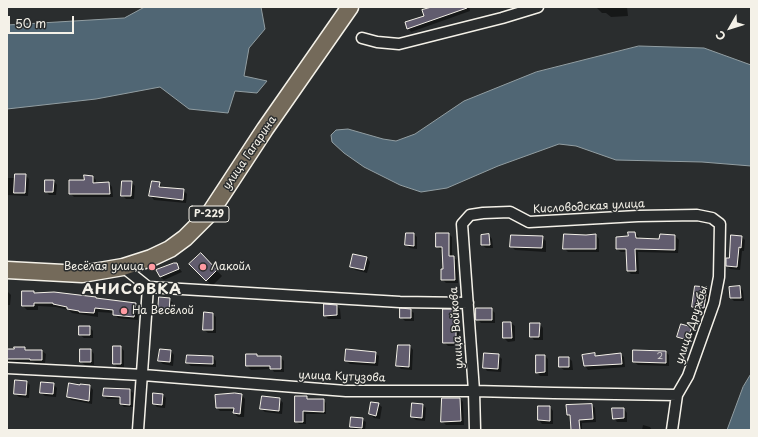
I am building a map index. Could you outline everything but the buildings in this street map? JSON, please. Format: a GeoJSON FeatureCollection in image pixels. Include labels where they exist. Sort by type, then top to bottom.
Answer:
{"type":"FeatureCollection","features":[{"type":"Feature","properties":{"kind":"main road","name":"улица Гагарина"},"geometry":{"type":"LineString","coordinates":[[123,267],[151,258],[170,249],[185,238],[210,213],[350,7]]}},
{"type":"Feature","properties":{"kind":"main road","name":"Р-229"},"geometry":{"type":"LineString","coordinates":[[7,270],[82,274],[123,267]]}},
{"type":"Feature","properties":{"kind":"street"},"geometry":{"type":"LineString","coordinates":[[362,38],[377,42],[399,44],[502,18],[538,7]]}},
{"type":"Feature","properties":{"kind":"street","name":"Кисловодская улица"},"geometry":{"type":"LineString","coordinates":[[462,224],[470,216],[483,213],[510,212],[529,222],[638,216],[697,215],[712,218],[720,224]]}},
{"type":"Feature","properties":{"kind":"street","name":"улица Войкова"},"geometry":{"type":"LineString","coordinates":[[462,224],[474,391],[475,430]]}},
{"type":"Feature","properties":{"kind":"street","name":"улица Дружбы"},"geometry":{"type":"LineString","coordinates":[[672,430],[677,394],[688,376],[714,303],[720,277],[720,224]]}},
{"type":"Feature","properties":{"kind":"street"},"geometry":{"type":"LineString","coordinates":[[123,267],[148,287],[400,302],[468,303]]}},
{"type":"Feature","properties":{"kind":"street"},"geometry":{"type":"LineString","coordinates":[[138,430],[148,287]]}},
{"type":"Feature","properties":{"kind":"street","name":"улица Кутузова"},"geometry":{"type":"LineString","coordinates":[[7,368],[143,375],[346,391],[677,394]]}},
{"type":"Feature","properties":{"kind":"water"},"geometry":{"type":"Polygon","coordinates":[[[145,7],[261,7],[265,29],[249,48],[244,76],[267,81],[257,93],[235,91],[228,113],[189,109],[160,87],[96,99],[7,109],[7,25],[124,18],[145,7]]]}},
{"type":"Feature","properties":{"kind":"water"},"geometry":{"type":"Polygon","coordinates":[[[639,46],[704,48],[751,65],[751,166],[702,162],[616,160],[576,146],[559,144],[498,166],[447,188],[421,192],[400,185],[364,167],[344,153],[332,142],[331,135],[336,130],[348,129],[383,139],[396,141],[415,134],[464,101],[536,72],[639,46]]]}},
{"type":"Feature","properties":{"kind":"water"},"geometry":{"type":"Polygon","coordinates":[[[751,374],[751,430],[727,430],[743,387],[751,374]]]}},
{"type":"Feature","properties":{"kind":"place","name":"Весёлая улица"},"geometry":{"type":"Point","coordinates":[152,267]}},
{"type":"Feature","properties":{"kind":"place","name":"Лакойл"},"geometry":{"type":"Point","coordinates":[203,267]}},
{"type":"Feature","properties":{"kind":"place","name":"На Весёлой"},"geometry":{"type":"Point","coordinates":[124,311]}},
{"type":"Feature","properties":{"kind":"district","name":"АНИСОВКА"},"geometry":{"type":"Point","coordinates":[132,290]}}]}
